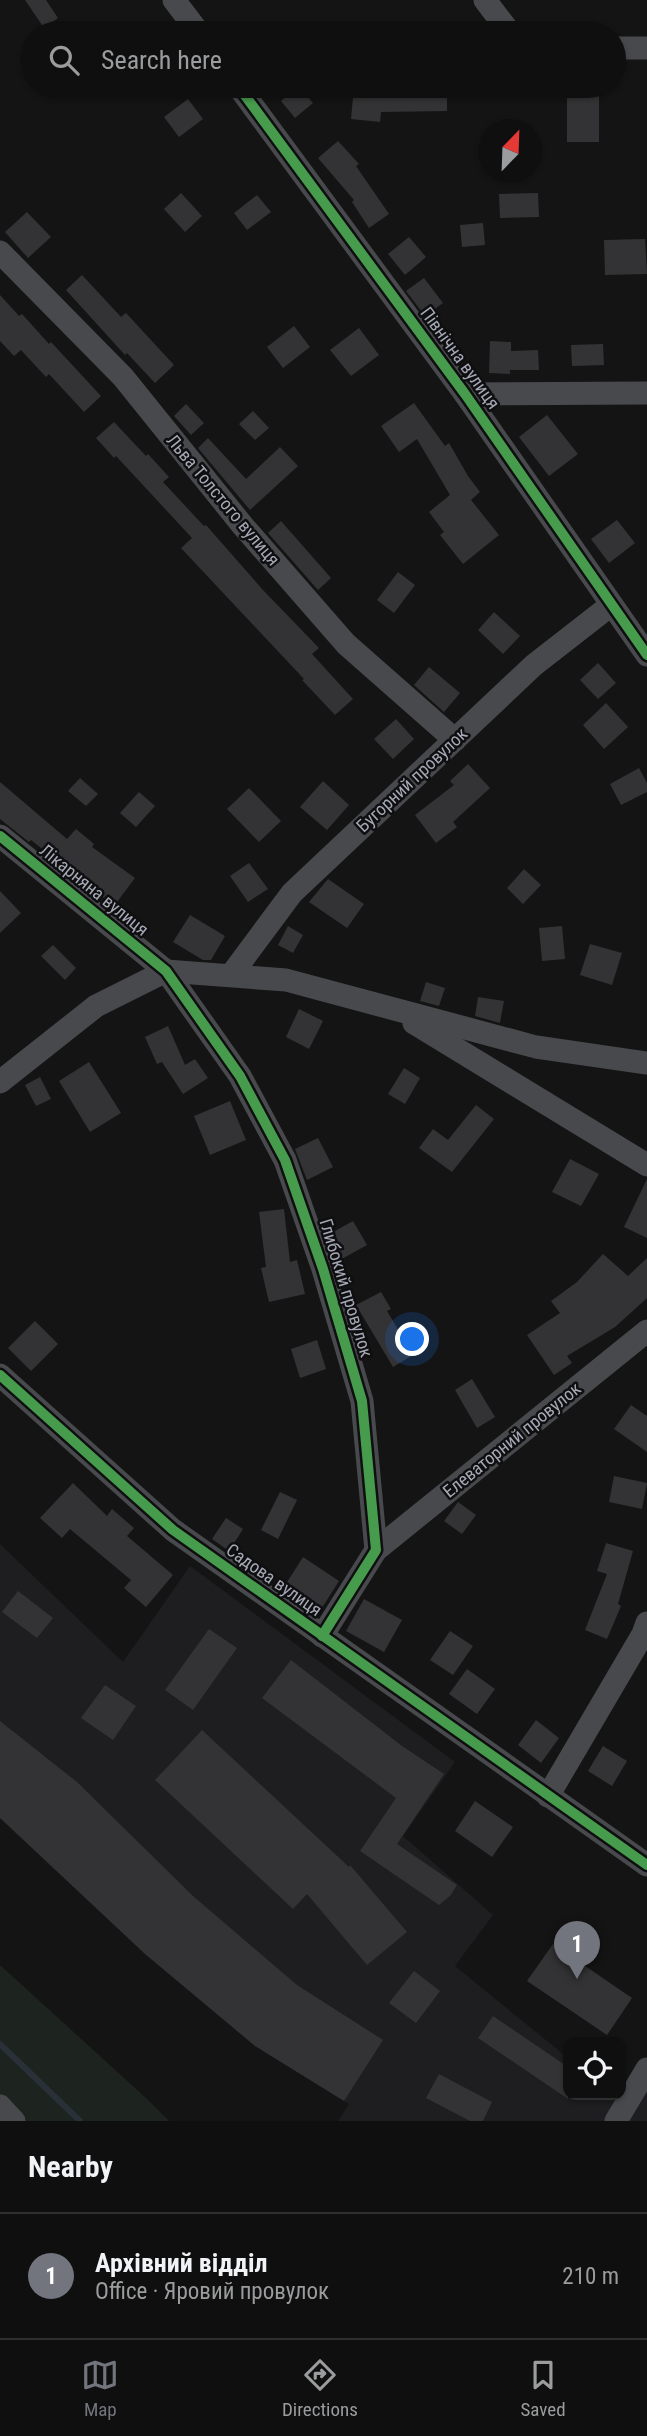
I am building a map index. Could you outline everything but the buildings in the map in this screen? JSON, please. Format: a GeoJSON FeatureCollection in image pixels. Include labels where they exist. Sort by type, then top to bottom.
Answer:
{"type":"FeatureCollection","features":[{"type":"Feature","properties":{"kind":"street"},"geometry":{"type":"LineString","coordinates":[[174,0],[190,21]]}},
{"type":"Feature","properties":{"kind":"street"},"geometry":{"type":"LineString","coordinates":[[485,0],[501,21]]}},
{"type":"Feature","properties":{"kind":"street"},"geometry":{"type":"LineString","coordinates":[[626,48],[647,48]]}},
{"type":"Feature","properties":{"kind":"street","name":"Північна вулиця"},"geometry":{"type":"LineString","coordinates":[[247,98],[465,394],[647,655]]}},
{"type":"Feature","properties":{"kind":"street","name":"Льва Толстого вулиця"},"geometry":{"type":"LineString","coordinates":[[0,251],[123,377],[243,526],[346,644],[455,740]]}},
{"type":"Feature","properties":{"kind":"street"},"geometry":{"type":"LineString","coordinates":[[465,394],[647,393]]}},
{"type":"Feature","properties":{"kind":"street","name":"Бугорний провулок"},"geometry":{"type":"LineString","coordinates":[[231,975],[292,892],[534,665],[611,604]]}},
{"type":"Feature","properties":{"kind":"street","name":"Лікарняна вулиця"},"geometry":{"type":"LineString","coordinates":[[0,836],[166,971]]}},
{"type":"Feature","properties":{"kind":"street"},"geometry":{"type":"LineString","coordinates":[[0,1082],[96,1006],[166,971],[286,981],[536,1047],[647,1063]]}},
{"type":"Feature","properties":{"kind":"street","name":"Глибокий провулок"},"geometry":{"type":"LineString","coordinates":[[166,971],[240,1076],[285,1160],[323,1269],[362,1401],[376,1550]]}},
{"type":"Feature","properties":{"kind":"street"},"geometry":{"type":"LineString","coordinates":[[394,1011],[647,1165]]}},
{"type":"Feature","properties":{"kind":"street","name":"Елеваторний провулок"},"geometry":{"type":"LineString","coordinates":[[376,1550],[647,1331]]}},
{"type":"Feature","properties":{"kind":"street","name":"Садова вулиця"},"geometry":{"type":"LineString","coordinates":[[0,1375],[173,1530],[647,1865]]}},
{"type":"Feature","properties":{"kind":"street"},"geometry":{"type":"LineString","coordinates":[[322,1636],[376,1550]]}},
{"type":"Feature","properties":{"kind":"street"},"geometry":{"type":"LineString","coordinates":[[548,1796],[647,1623]]}},
{"type":"Feature","properties":{"kind":"street"},"geometry":{"type":"LineString","coordinates":[[616,2121],[647,2069]]}},
{"type":"Feature","properties":{"kind":"shaded area"},"geometry":{"type":"Polygon","coordinates":[[[0,1544],[123,1662],[190,1566],[455,1762],[403,1836],[493,1915],[455,1966],[563,2054],[563,2100],[626,2100],[626,2083],[640,2058],[647,2062],[647,2121],[338,2121],[349,2104],[255,2046],[0,1815],[0,1544]]]}},
{"type":"Feature","properties":{"kind":"shaded area"},"geometry":{"type":"Polygon","coordinates":[[[0,1965],[169,2121],[12,2121],[0,2109],[0,1965]]]}},
{"type":"Feature","properties":{"kind":"waterway"},"geometry":{"type":"LineString","coordinates":[[0,2044],[80,2121]]}},
{"type":"Feature","properties":{"kind":"cycle path"},"geometry":{"type":"LineString","coordinates":[[247,98],[465,394],[647,655]]}},
{"type":"Feature","properties":{"kind":"cycle path"},"geometry":{"type":"LineString","coordinates":[[0,836],[166,971],[240,1076],[285,1160],[323,1269],[362,1401],[376,1550],[322,1636]]}},
{"type":"Feature","properties":{"kind":"cycle path"},"geometry":{"type":"LineString","coordinates":[[0,1375],[173,1530],[647,1865]]}},
{"type":"Feature","properties":{"kind":"place","name":"Архівний відділ"},"geometry":{"type":"Point","coordinates":[577,1979]}}]}
